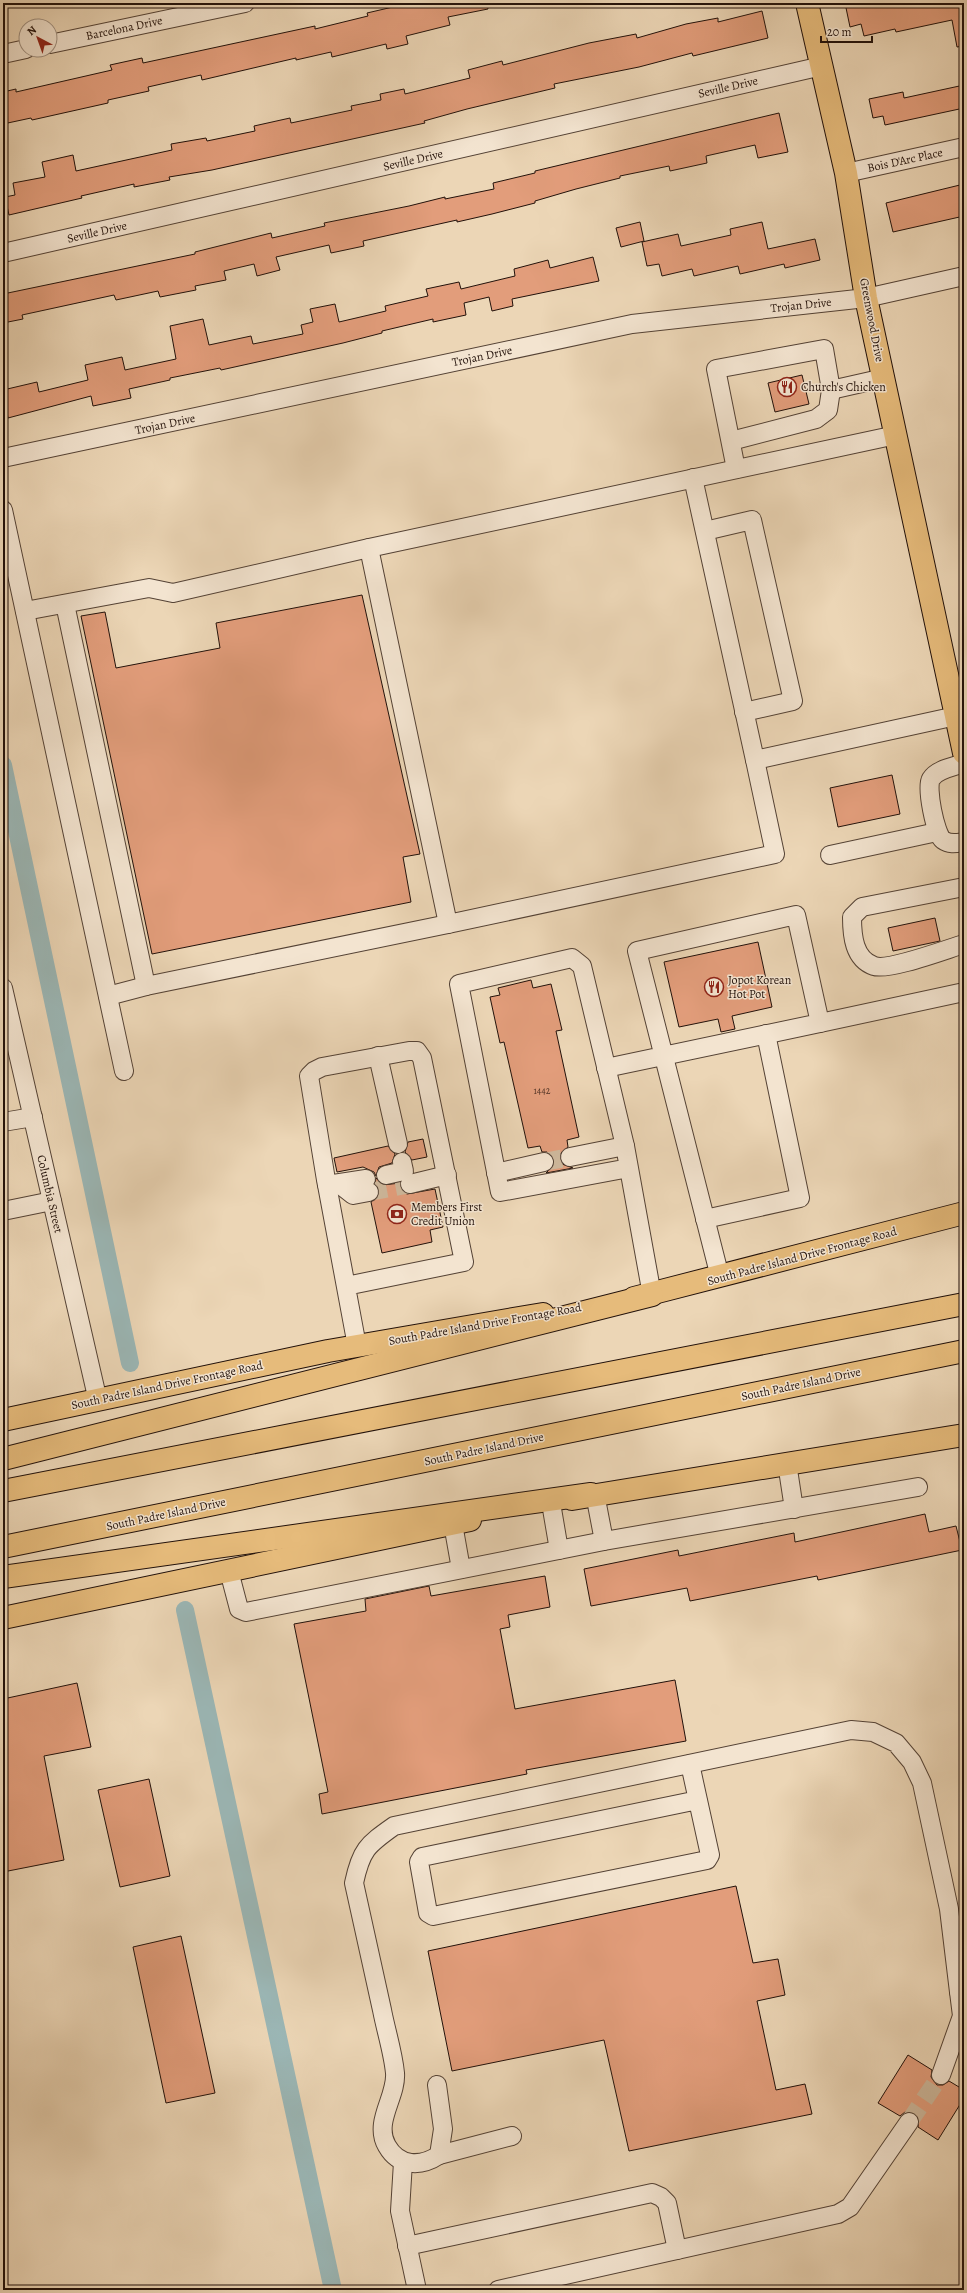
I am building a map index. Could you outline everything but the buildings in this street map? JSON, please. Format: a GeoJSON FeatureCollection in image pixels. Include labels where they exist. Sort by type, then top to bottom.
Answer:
{"type":"FeatureCollection","features":[{"type":"Feature","properties":{"kind":"main road","name":"Greenwood Drive"},"geometry":{"type":"LineString","coordinates":[[807,3],[846,173],[866,298],[964,753]]}},
{"type":"Feature","properties":{"kind":"main road","name":"South Padre Island Drive Frontage Road"},"geometry":{"type":"LineString","coordinates":[[3,1420],[357,1346],[652,1295],[963,1214]]}},
{"type":"Feature","properties":{"kind":"main road"},"geometry":{"type":"LineString","coordinates":[[3,1459],[652,1295]]}},
{"type":"Feature","properties":{"kind":"main road"},"geometry":{"type":"LineString","coordinates":[[3,1491],[964,1304]]}},
{"type":"Feature","properties":{"kind":"main road","name":"South Padre Island Drive"},"geometry":{"type":"LineString","coordinates":[[3,1547],[964,1351]]}},
{"type":"Feature","properties":{"kind":"main road"},"geometry":{"type":"LineString","coordinates":[[3,1577],[593,1494],[964,1435]]}},
{"type":"Feature","properties":{"kind":"main road"},"geometry":{"type":"LineString","coordinates":[[3,1618],[593,1494]]}},
{"type":"Feature","properties":{"kind":"street","name":"Barcelona Drive"},"geometry":{"type":"LineString","coordinates":[[58,42],[245,3]]}},
{"type":"Feature","properties":{"kind":"street"},"geometry":{"type":"LineString","coordinates":[[3,54],[18,51]]}},
{"type":"Feature","properties":{"kind":"street","name":"Seville Drive"},"geometry":{"type":"LineString","coordinates":[[3,253],[822,66]]}},
{"type":"Feature","properties":{"kind":"street","name":"Bois D'Arc Place"},"geometry":{"type":"LineString","coordinates":[[846,173],[964,147]]}},
{"type":"Feature","properties":{"kind":"street","name":"Trojan Drive"},"geometry":{"type":"LineString","coordinates":[[3,458],[632,324],[866,298],[964,276]]}},
{"type":"Feature","properties":{"kind":"street"},"geometry":{"type":"LineString","coordinates":[[736,469],[738,439],[716,369],[824,349],[831,390],[828,410],[816,419],[738,439]]}},
{"type":"Feature","properties":{"kind":"street"},"geometry":{"type":"LineString","coordinates":[[831,390],[884,378]]}},
{"type":"Feature","properties":{"kind":"street"},"geometry":{"type":"LineString","coordinates":[[25,611],[149,588],[173,593],[369,548],[896,435]]}},
{"type":"Feature","properties":{"kind":"street"},"geometry":{"type":"LineString","coordinates":[[108,996],[146,986],[448,924],[775,854],[693,478]]}},
{"type":"Feature","properties":{"kind":"street"},"geometry":{"type":"LineString","coordinates":[[3,510],[124,1071]]}},
{"type":"Feature","properties":{"kind":"street"},"geometry":{"type":"LineString","coordinates":[[705,531],[752,520],[793,701],[744,712]]}},
{"type":"Feature","properties":{"kind":"street"},"geometry":{"type":"LineString","coordinates":[[369,548],[448,924]]}},
{"type":"Feature","properties":{"kind":"street"},"geometry":{"type":"LineString","coordinates":[[65,604],[146,986]]}},
{"type":"Feature","properties":{"kind":"street"},"geometry":{"type":"LineString","coordinates":[[755,760],[956,716]]}},
{"type":"Feature","properties":{"kind":"street"},"geometry":{"type":"LineString","coordinates":[[964,763],[936,774],[930,780],[929,789],[937,832],[943,840],[953,844],[964,842]]}},
{"type":"Feature","properties":{"kind":"street"},"geometry":{"type":"LineString","coordinates":[[830,854],[937,832]]}},
{"type":"Feature","properties":{"kind":"street"},"geometry":{"type":"LineString","coordinates":[[964,887],[862,907],[852,917],[852,938],[862,959],[875,967],[893,966],[964,944]]}},
{"type":"Feature","properties":{"kind":"street"},"geometry":{"type":"LineString","coordinates":[[720,1277],[637,951],[796,915],[820,1023]]}},
{"type":"Feature","properties":{"kind":"street"},"geometry":{"type":"LineString","coordinates":[[629,1168],[500,1192],[459,984],[572,958],[582,966],[625,1146],[629,1168],[652,1295]]}},
{"type":"Feature","properties":{"kind":"street","name":"Columbia Street"},"geometry":{"type":"LineString","coordinates":[[3,988],[98,1401]]}},
{"type":"Feature","properties":{"kind":"street"},"geometry":{"type":"LineString","coordinates":[[606,1068],[964,992]]}},
{"type":"Feature","properties":{"kind":"street"},"geometry":{"type":"LineString","coordinates":[[705,1219],[800,1198],[766,1034]]}},
{"type":"Feature","properties":{"kind":"street"},"geometry":{"type":"LineString","coordinates":[[346,1286],[464,1262],[422,1058],[417,1051],[378,1056],[322,1067],[314,1071],[309,1076],[333,1185],[346,1286],[357,1346]]}},
{"type":"Feature","properties":{"kind":"street"},"geometry":{"type":"LineString","coordinates":[[378,1056],[398,1144]]}},
{"type":"Feature","properties":{"kind":"street"},"geometry":{"type":"LineString","coordinates":[[3,1122],[33,1117]]}},
{"type":"Feature","properties":{"kind":"street"},"geometry":{"type":"LineString","coordinates":[[570,1157],[625,1146]]}},
{"type":"Feature","properties":{"kind":"street"},"geometry":{"type":"LineString","coordinates":[[386,1175],[404,1171],[402,1162]]}},
{"type":"Feature","properties":{"kind":"street"},"geometry":{"type":"LineString","coordinates":[[496,1173],[544,1162]]}},
{"type":"Feature","properties":{"kind":"street"},"geometry":{"type":"LineString","coordinates":[[410,1184],[447,1175]]}},
{"type":"Feature","properties":{"kind":"street"},"geometry":{"type":"LineString","coordinates":[[333,1185],[367,1185]]}},
{"type":"Feature","properties":{"kind":"street"},"geometry":{"type":"LineString","coordinates":[[3,1211],[52,1201]]}},
{"type":"Feature","properties":{"kind":"street"},"geometry":{"type":"LineString","coordinates":[[787,1463],[794,1509]]}},
{"type":"Feature","properties":{"kind":"street"},"geometry":{"type":"LineString","coordinates":[[230,1571],[239,1609],[246,1612],[604,1541],[918,1488]]}},
{"type":"Feature","properties":{"kind":"street"},"geometry":{"type":"LineString","coordinates":[[593,1494],[604,1541]]}},
{"type":"Feature","properties":{"kind":"street"},"geometry":{"type":"LineString","coordinates":[[551,1503],[559,1550]]}},
{"type":"Feature","properties":{"kind":"street"},"geometry":{"type":"LineString","coordinates":[[453,1524],[461,1569]]}},
{"type":"Feature","properties":{"kind":"street"},"geometry":{"type":"LineString","coordinates":[[512,2136],[439,2155],[430,2160],[417,2164],[403,2162],[393,2155],[387,2145],[383,2134],[383,2123],[395,2074],[354,1883],[359,1861],[370,1842],[394,1826],[851,1730],[873,1732],[896,1743],[912,1762],[922,1782],[949,1909],[962,1992],[962,2016],[940,2075]]}},
{"type":"Feature","properties":{"kind":"street"},"geometry":{"type":"LineString","coordinates":[[690,1764],[698,1800],[710,1855],[706,1860],[433,1916],[428,1913],[419,1862],[422,1857],[698,1800]]}},
{"type":"Feature","properties":{"kind":"street"},"geometry":{"type":"LineString","coordinates":[[437,2085],[443,2129],[439,2155]]}},
{"type":"Feature","properties":{"kind":"street"},"geometry":{"type":"LineString","coordinates":[[498,2290],[838,2214],[850,2207],[910,2122]]}},
{"type":"Feature","properties":{"kind":"street"},"geometry":{"type":"LineString","coordinates":[[403,2162],[400,2211],[417,2290]]}},
{"type":"Feature","properties":{"kind":"street"},"geometry":{"type":"LineString","coordinates":[[407,2246],[652,2193],[661,2197],[667,2203],[677,2250]]}},
{"type":"Feature","properties":{"kind":"waterway"},"geometry":{"type":"LineString","coordinates":[[3,765],[130,1363]]}},
{"type":"Feature","properties":{"kind":"waterway"},"geometry":{"type":"LineString","coordinates":[[185,1610],[333,2290]]}},
{"type":"Feature","properties":{"kind":"tunnel"},"geometry":{"type":"LineString","coordinates":[[544,1162],[570,1157]]}},
{"type":"Feature","properties":{"kind":"tunnel"},"geometry":{"type":"LineString","coordinates":[[369,1192],[410,1184]]}},
{"type":"Feature","properties":{"kind":"tunnel"},"geometry":{"type":"LineString","coordinates":[[909,2122],[941,2075]]}},
{"type":"Feature","properties":{"kind":"place","name":"Church's Chicken"},"geometry":{"type":"Point","coordinates":[787,387]}},
{"type":"Feature","properties":{"kind":"place","name":"Jopot Korean Hot Pot"},"geometry":{"type":"Point","coordinates":[714,987]}},
{"type":"Feature","properties":{"kind":"place","name":"Members First Credit Union"},"geometry":{"type":"Point","coordinates":[397,1214]}}]}
